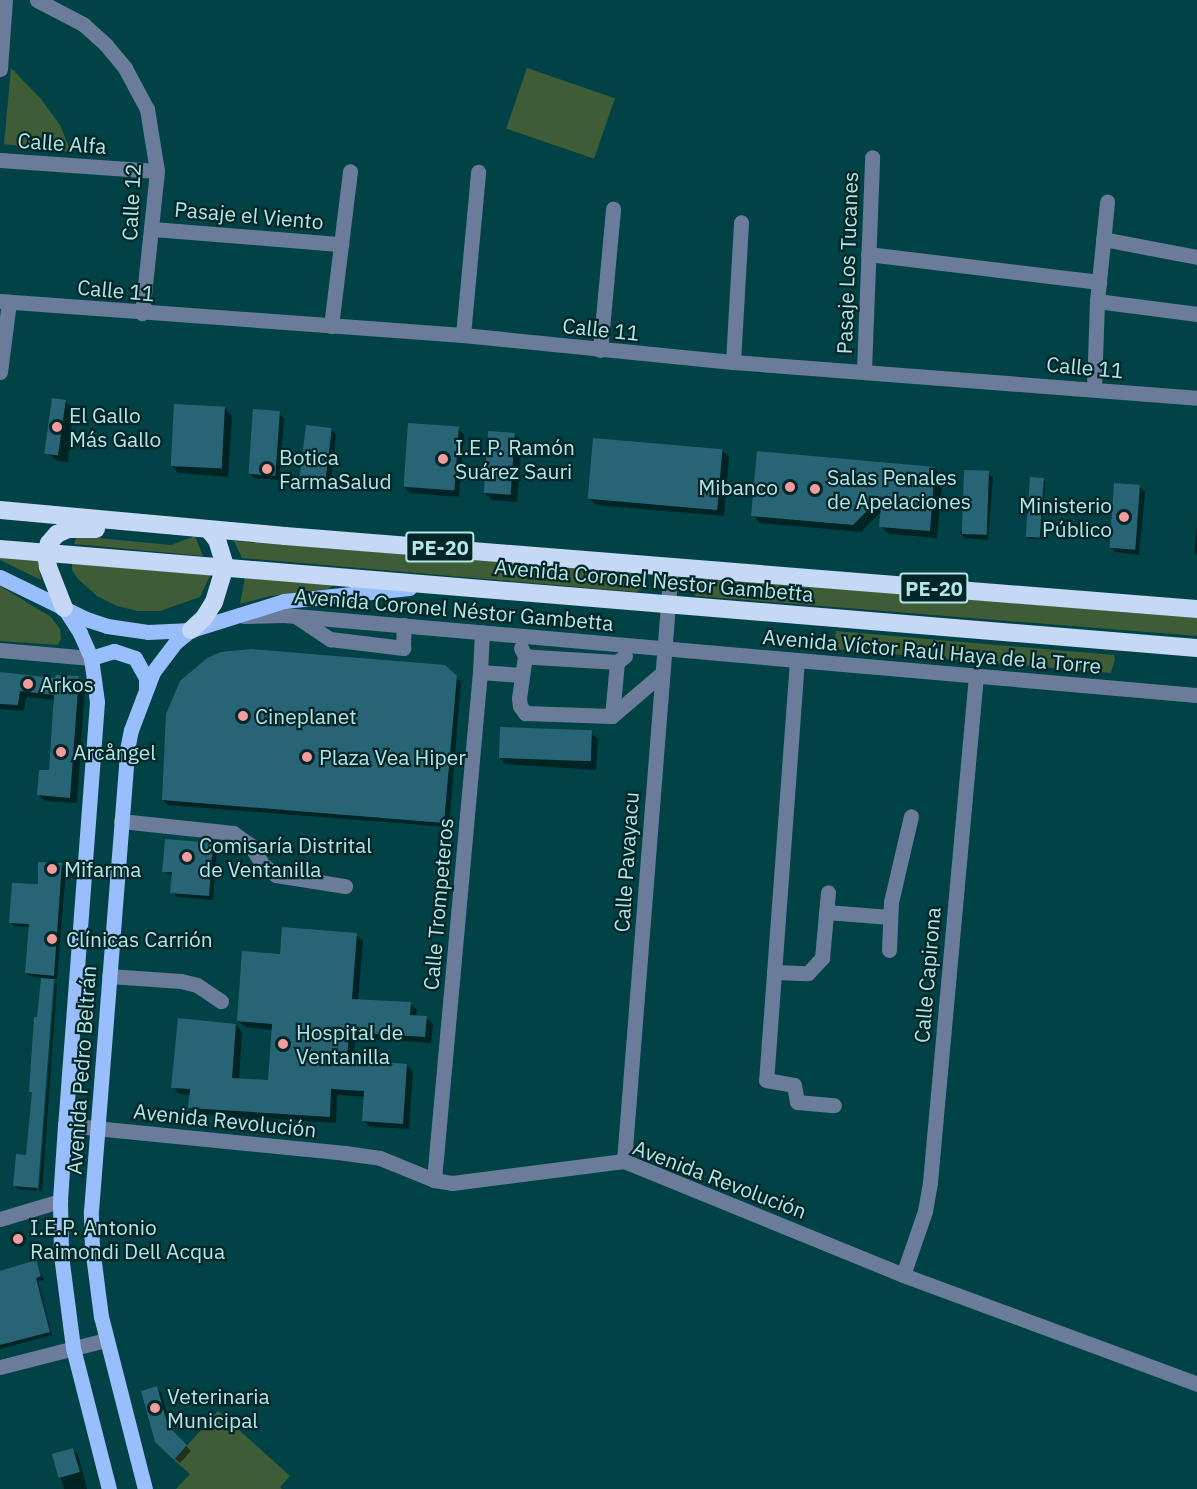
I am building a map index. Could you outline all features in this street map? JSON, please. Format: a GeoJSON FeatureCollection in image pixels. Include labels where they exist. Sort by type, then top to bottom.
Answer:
{"type":"FeatureCollection","features":[{"type":"Feature","properties":{"kind":"highway","name":"Avenida Coronel Nestor Gambetta"},"geometry":{"type":"LineString","coordinates":[[0,510],[1197,609]]}},
{"type":"Feature","properties":{"kind":"highway"},"geometry":{"type":"LineString","coordinates":[[64,608],[52,581],[46,552],[49,543],[57,534],[68,530],[178,526]]}},
{"type":"Feature","properties":{"kind":"highway"},"geometry":{"type":"LineString","coordinates":[[191,630],[204,618],[214,602],[225,566],[217,540],[208,529]]}},
{"type":"Feature","properties":{"kind":"highway","name":"Avenida Coronel Nestor Gambetta"},"geometry":{"type":"LineString","coordinates":[[0,549],[1197,648]]}},
{"type":"Feature","properties":{"kind":"main road"},"geometry":{"type":"LineString","coordinates":[[0,577],[86,619],[127,630],[148,632],[191,630]]}},
{"type":"Feature","properties":{"kind":"main road","name":"Avenida Pedro Beltrán"},"geometry":{"type":"LineString","coordinates":[[145,1489],[106,1340],[92,1247],[91,1210],[127,750],[137,709],[164,656],[191,630],[284,601],[436,584]]}},
{"type":"Feature","properties":{"kind":"main road","name":"Avenida Pedro Beltrán"},"geometry":{"type":"LineString","coordinates":[[64,608],[80,633],[91,658],[97,702],[60,1201],[63,1282],[73,1348],[109,1489]]}},
{"type":"Feature","properties":{"kind":"main road"},"geometry":{"type":"LineString","coordinates":[[91,658],[114,651],[135,658],[146,678],[146,690]]}},
{"type":"Feature","properties":{"kind":"street"},"geometry":{"type":"LineString","coordinates":[[0,69],[5,0]]}},
{"type":"Feature","properties":{"kind":"street","name":"Calle 12"},"geometry":{"type":"LineString","coordinates":[[36,0],[83,24],[125,68],[147,109],[157,171],[153,229],[142,314]]}},
{"type":"Feature","properties":{"kind":"street","name":"Pasaje Los Tucanes"},"geometry":{"type":"LineString","coordinates":[[864,370],[872,157]]}},
{"type":"Feature","properties":{"kind":"street","name":"Calle Alfa"},"geometry":{"type":"LineString","coordinates":[[0,160],[157,171]]}},
{"type":"Feature","properties":{"kind":"street"},"geometry":{"type":"LineString","coordinates":[[332,326],[350,171]]}},
{"type":"Feature","properties":{"kind":"street"},"geometry":{"type":"LineString","coordinates":[[462,335],[478,171]]}},
{"type":"Feature","properties":{"kind":"street"},"geometry":{"type":"LineString","coordinates":[[1094,388],[1097,302],[1107,202]]}},
{"type":"Feature","properties":{"kind":"street"},"geometry":{"type":"LineString","coordinates":[[600,350],[613,209]]}},
{"type":"Feature","properties":{"kind":"street"},"geometry":{"type":"LineString","coordinates":[[733,362],[741,222]]}},
{"type":"Feature","properties":{"kind":"street","name":"Pasaje el Viento"},"geometry":{"type":"LineString","coordinates":[[153,229],[341,244]]}},
{"type":"Feature","properties":{"kind":"street"},"geometry":{"type":"LineString","coordinates":[[1103,239],[1197,257]]}},
{"type":"Feature","properties":{"kind":"street"},"geometry":{"type":"LineString","coordinates":[[868,254],[1099,282]]}},
{"type":"Feature","properties":{"kind":"street"},"geometry":{"type":"LineString","coordinates":[[0,372],[4,301]]}},
{"type":"Feature","properties":{"kind":"street","name":"Calle 11"},"geometry":{"type":"LineString","coordinates":[[4,301],[142,314],[462,335],[733,362],[864,370],[1197,398]]}},
{"type":"Feature","properties":{"kind":"street"},"geometry":{"type":"LineString","coordinates":[[1097,302],[1197,314]]}},
{"type":"Feature","properties":{"kind":"street","name":"Calle Pavayacu"},"geometry":{"type":"LineString","coordinates":[[624,1161],[663,649],[672,567]]}},
{"type":"Feature","properties":{"kind":"street","name":"Avenida Coronel Néstor Gambetta"},"geometry":{"type":"LineString","coordinates":[[240,616],[295,616],[663,649]]}},
{"type":"Feature","properties":{"kind":"street"},"geometry":{"type":"LineString","coordinates":[[295,616],[330,639],[403,648],[404,626]]}},
{"type":"Feature","properties":{"kind":"street","name":"Calle Trompeteros"},"geometry":{"type":"LineString","coordinates":[[434,1180],[482,632]]}},
{"type":"Feature","properties":{"kind":"street"},"geometry":{"type":"LineString","coordinates":[[514,635],[525,656],[520,706],[525,713],[612,716],[662,674]]}},
{"type":"Feature","properties":{"kind":"street"},"geometry":{"type":"LineString","coordinates":[[525,656],[617,662],[636,646]]}},
{"type":"Feature","properties":{"kind":"street","name":"Avenida Víctor Raúl Haya de la Torre"},"geometry":{"type":"LineString","coordinates":[[663,649],[1197,694]]}},
{"type":"Feature","properties":{"kind":"street"},"geometry":{"type":"LineString","coordinates":[[0,650],[91,658]]}},
{"type":"Feature","properties":{"kind":"street"},"geometry":{"type":"LineString","coordinates":[[797,660],[766,1080],[794,1085],[797,1102],[834,1106]]}},
{"type":"Feature","properties":{"kind":"street"},"geometry":{"type":"LineString","coordinates":[[612,716],[617,662]]}},
{"type":"Feature","properties":{"kind":"street"},"geometry":{"type":"LineString","coordinates":[[480,672],[522,675]]}},
{"type":"Feature","properties":{"kind":"street","name":"Calle Capirona"},"geometry":{"type":"LineString","coordinates":[[903,1275],[925,1211],[930,1182],[976,676]]}},
{"type":"Feature","properties":{"kind":"street"},"geometry":{"type":"LineString","coordinates":[[889,950],[891,902],[911,816]]}},
{"type":"Feature","properties":{"kind":"street"},"geometry":{"type":"LineString","coordinates":[[122,821],[233,833],[250,845],[263,864],[276,875],[345,886]]}},
{"type":"Feature","properties":{"kind":"street"},"geometry":{"type":"LineString","coordinates":[[774,972],[808,973],[822,958],[828,892]]}},
{"type":"Feature","properties":{"kind":"street"},"geometry":{"type":"LineString","coordinates":[[826,912],[890,917]]}},
{"type":"Feature","properties":{"kind":"street"},"geometry":{"type":"LineString","coordinates":[[109,976],[181,981],[197,985],[221,1001]]}},
{"type":"Feature","properties":{"kind":"street","name":"Avenida Revolución"},"geometry":{"type":"LineString","coordinates":[[65,1125],[380,1158],[434,1180],[463,1182],[624,1161],[903,1275],[1197,1384]]}},
{"type":"Feature","properties":{"kind":"street"},"geometry":{"type":"LineString","coordinates":[[0,1219],[60,1201]]}},
{"type":"Feature","properties":{"kind":"street"},"geometry":{"type":"LineString","coordinates":[[0,1367],[106,1340]]}},
{"type":"Feature","properties":{"kind":"green space"},"geometry":{"type":"Polygon","coordinates":[[[11,68],[41,99],[60,125],[71,152],[4,144],[11,68]]]}},
{"type":"Feature","properties":{"kind":"green space"},"geometry":{"type":"Polygon","coordinates":[[[527,68],[615,98],[594,159],[506,129],[527,68]]]}},
{"type":"Feature","properties":{"kind":"green space"},"geometry":{"type":"Polygon","coordinates":[[[77,536],[171,545],[195,536],[203,556],[74,544],[77,536]]]}},
{"type":"Feature","properties":{"kind":"green space"},"geometry":{"type":"Polygon","coordinates":[[[234,541],[639,573],[643,578],[642,587],[637,592],[242,558],[234,541]]]}},
{"type":"Feature","properties":{"kind":"green space"},"geometry":{"type":"Polygon","coordinates":[[[0,557],[38,560],[41,580],[0,560],[0,557]]]}},
{"type":"Feature","properties":{"kind":"green space"},"geometry":{"type":"Polygon","coordinates":[[[72,562],[211,574],[200,597],[160,611],[138,611],[117,606],[97,596],[78,579],[72,570],[72,562]]]}},
{"type":"Feature","properties":{"kind":"green space"},"geometry":{"type":"Polygon","coordinates":[[[245,577],[334,585],[328,589],[270,596],[240,604],[245,577]]]}},
{"type":"Feature","properties":{"kind":"green space"},"geometry":{"type":"Polygon","coordinates":[[[703,578],[1197,618],[1197,636],[696,596],[692,591],[692,583],[703,578]]]}},
{"type":"Feature","properties":{"kind":"green space"},"geometry":{"type":"Polygon","coordinates":[[[0,586],[51,617],[60,629],[61,639],[58,645],[0,641],[0,586]]]}},
{"type":"Feature","properties":{"kind":"green space"},"geometry":{"type":"Polygon","coordinates":[[[836,631],[1114,655],[1115,659],[1111,673],[833,649],[836,631]]]}},
{"type":"Feature","properties":{"kind":"green space"},"geometry":{"type":"Polygon","coordinates":[[[218,1411],[290,1476],[280,1487],[282,1489],[176,1489],[190,1474],[174,1460],[218,1411]]]}},
{"type":"Feature","properties":{"kind":"building","name":"El Gallo Más Gallo"},"geometry":{"type":"Polygon","coordinates":[[[52,398],[66,400],[58,455],[44,453],[52,398]]]}},
{"type":"Feature","properties":{"kind":"building"},"geometry":{"type":"Polygon","coordinates":[[[174,404],[225,407],[222,469],[171,466],[174,404]]]}},
{"type":"Feature","properties":{"kind":"building"},"geometry":{"type":"Polygon","coordinates":[[[253,409],[280,411],[275,476],[248,474],[253,409]]]}},
{"type":"Feature","properties":{"kind":"building"},"geometry":{"type":"Polygon","coordinates":[[[408,423],[459,427],[454,490],[404,487],[408,423]]]}},
{"type":"Feature","properties":{"kind":"building"},"geometry":{"type":"Polygon","coordinates":[[[306,425],[332,428],[325,481],[300,478],[306,425]]]}},
{"type":"Feature","properties":{"kind":"building"},"geometry":{"type":"Polygon","coordinates":[[[488,431],[515,433],[511,495],[484,493],[488,431]]]}},
{"type":"Feature","properties":{"kind":"building"},"geometry":{"type":"Polygon","coordinates":[[[593,438],[723,449],[717,510],[588,499],[593,438]]]}},
{"type":"Feature","properties":{"kind":"building"},"geometry":{"type":"Polygon","coordinates":[[[757,451],[935,467],[930,531],[879,527],[882,496],[853,525],[751,516],[757,451]]]}},
{"type":"Feature","properties":{"kind":"building"},"geometry":{"type":"Polygon","coordinates":[[[964,470],[989,471],[987,535],[962,534],[964,470]]]}},
{"type":"Feature","properties":{"kind":"building"},"geometry":{"type":"Polygon","coordinates":[[[1030,477],[1044,478],[1040,538],[1026,537],[1030,477]]]}},
{"type":"Feature","properties":{"kind":"building","name":"Ministerio Público"},"geometry":{"type":"Polygon","coordinates":[[[1114,483],[1140,485],[1135,550],[1109,548],[1114,483]]]}},
{"type":"Feature","properties":{"kind":"building","name":"Plaza Vea Hiper"},"geometry":{"type":"Polygon","coordinates":[[[251,649],[445,665],[457,676],[444,823],[162,800],[166,714],[180,681],[207,658],[221,652],[251,649]]]}},
{"type":"Feature","properties":{"kind":"building"},"geometry":{"type":"Polygon","coordinates":[[[0,672],[55,678],[56,675],[79,676],[70,798],[37,795],[39,770],[49,770],[54,695],[20,691],[18,705],[0,704],[0,672]]]}},
{"type":"Feature","properties":{"kind":"building"},"geometry":{"type":"Polygon","coordinates":[[[500,727],[592,730],[591,761],[499,758],[500,727]]]}},
{"type":"Feature","properties":{"kind":"building","name":"Comisaría Distrital de Ventanilla"},"geometry":{"type":"Polygon","coordinates":[[[165,839],[213,843],[209,896],[170,893],[172,872],[162,872],[165,839]]]}},
{"type":"Feature","properties":{"kind":"building"},"geometry":{"type":"Polygon","coordinates":[[[38,862],[62,863],[54,976],[25,973],[29,924],[9,923],[12,883],[38,884],[38,862]]]}},
{"type":"Feature","properties":{"kind":"building","name":"Hospital de Ventanilla"},"geometry":{"type":"Polygon","coordinates":[[[282,927],[357,933],[352,999],[411,1002],[410,1015],[427,1016],[425,1037],[349,1032],[347,1059],[407,1064],[403,1124],[362,1121],[364,1091],[331,1089],[330,1117],[188,1108],[190,1089],[171,1088],[178,1018],[236,1024],[232,1078],[268,1080],[272,1024],[237,1021],[242,951],[280,954],[282,927]]]}},
{"type":"Feature","properties":{"kind":"building"},"geometry":{"type":"Polygon","coordinates":[[[41,978],[54,979],[38,1188],[13,1186],[16,1154],[26,1155],[32,1092],[29,1092],[34,1017],[37,1017],[41,978]]]}},
{"type":"Feature","properties":{"kind":"building"},"geometry":{"type":"Polygon","coordinates":[[[36,1260],[41,1276],[36,1278],[50,1332],[0,1345],[0,1271],[36,1260]]]}},
{"type":"Feature","properties":{"kind":"building","name":"Veterinaria Municipal"},"geometry":{"type":"Polygon","coordinates":[[[157,1386],[168,1426],[187,1445],[174,1460],[155,1442],[141,1391],[157,1386]]]}},
{"type":"Feature","properties":{"kind":"building"},"geometry":{"type":"Polygon","coordinates":[[[73,1448],[80,1472],[59,1478],[52,1454],[73,1448]]]}},
{"type":"Feature","properties":{"kind":"place","name":"El Gallo Más Gallo"},"geometry":{"type":"Point","coordinates":[57,427]}},
{"type":"Feature","properties":{"kind":"place","name":"I.E.P. Ramón Suárez Sauri"},"geometry":{"type":"Point","coordinates":[443,459]}},
{"type":"Feature","properties":{"kind":"place","name":"Botica FarmaSalud"},"geometry":{"type":"Point","coordinates":[267,469]}},
{"type":"Feature","properties":{"kind":"place","name":"Mibanco"},"geometry":{"type":"Point","coordinates":[790,487]}},
{"type":"Feature","properties":{"kind":"place","name":"Salas Penales de Apelaciones"},"geometry":{"type":"Point","coordinates":[815,489]}},
{"type":"Feature","properties":{"kind":"place","name":"Ministerio Público"},"geometry":{"type":"Point","coordinates":[1124,517]}},
{"type":"Feature","properties":{"kind":"place","name":"Arkos"},"geometry":{"type":"Point","coordinates":[28,684]}},
{"type":"Feature","properties":{"kind":"place","name":"Cineplanet"},"geometry":{"type":"Point","coordinates":[243,716]}},
{"type":"Feature","properties":{"kind":"place","name":"Arcångel"},"geometry":{"type":"Point","coordinates":[61,752]}},
{"type":"Feature","properties":{"kind":"place","name":"Plaza Vea Hiper"},"geometry":{"type":"Point","coordinates":[307,757]}},
{"type":"Feature","properties":{"kind":"place","name":"Comisaría Distrital de Ventanilla"},"geometry":{"type":"Point","coordinates":[187,857]}},
{"type":"Feature","properties":{"kind":"place","name":"Mifarma"},"geometry":{"type":"Point","coordinates":[52,869]}},
{"type":"Feature","properties":{"kind":"place","name":"Clínicas Carrión"},"geometry":{"type":"Point","coordinates":[52,939]}},
{"type":"Feature","properties":{"kind":"place","name":"Hospital de Ventanilla"},"geometry":{"type":"Point","coordinates":[283,1044]}},
{"type":"Feature","properties":{"kind":"place","name":"I.E.P. Antonio Raimondi Dell Acqua"},"geometry":{"type":"Point","coordinates":[18,1239]}},
{"type":"Feature","properties":{"kind":"place","name":"Veterinaria Municipal"},"geometry":{"type":"Point","coordinates":[155,1408]}}]}
